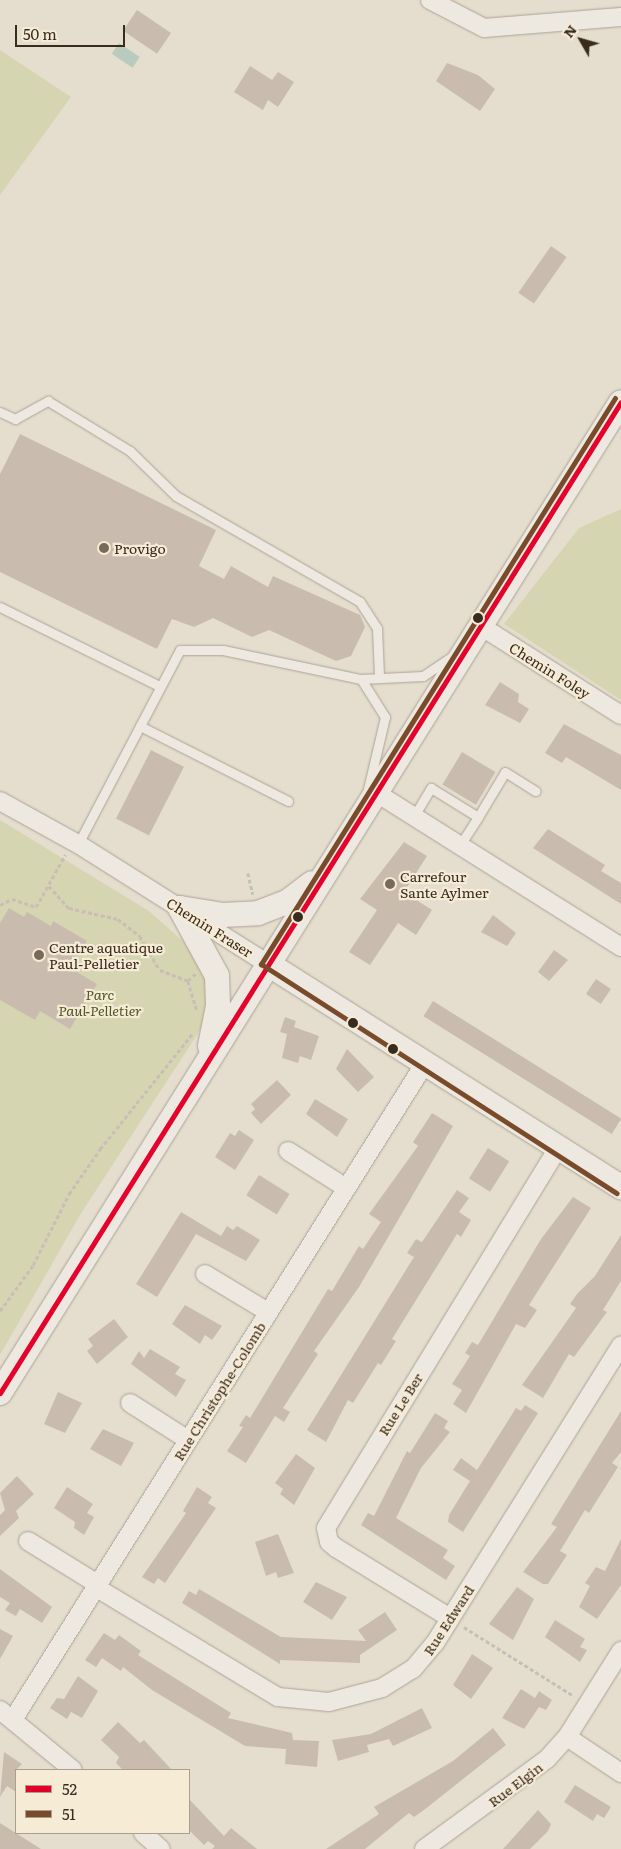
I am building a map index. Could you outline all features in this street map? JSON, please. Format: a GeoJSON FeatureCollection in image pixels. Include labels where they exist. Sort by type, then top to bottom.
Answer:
{"type":"FeatureCollection","features":[{"type":"Feature","properties":{"kind":"main road"},"geometry":{"type":"LineString","coordinates":[[574,473],[621,390]]}},
{"type":"Feature","properties":{"kind":"main road"},"geometry":{"type":"LineString","coordinates":[[0,1393],[574,473],[621,402]]}},
{"type":"Feature","properties":{"kind":"main road"},"geometry":{"type":"LineString","coordinates":[[180,908],[223,916],[258,913],[288,902],[326,871]]}},
{"type":"Feature","properties":{"kind":"main road"},"geometry":{"type":"LineString","coordinates":[[180,908],[217,976],[216,1021],[205,1066]]}},
{"type":"Feature","properties":{"kind":"main road","name":"Chemin Fraser"},"geometry":{"type":"LineString","coordinates":[[268,964],[621,1187]]}},
{"type":"Feature","properties":{"kind":"street"},"geometry":{"type":"LineString","coordinates":[[430,0],[484,28],[621,17]]}},
{"type":"Feature","properties":{"kind":"street","name":"Chemin Foley"},"geometry":{"type":"LineString","coordinates":[[474,634],[621,714]]}},
{"type":"Feature","properties":{"kind":"street"},"geometry":{"type":"LineString","coordinates":[[375,792],[621,947]]}},
{"type":"Feature","properties":{"kind":"street","name":"Chemin Fraser"},"geometry":{"type":"LineString","coordinates":[[0,801],[75,842],[268,964]]}},
{"type":"Feature","properties":{"kind":"street","name":"Rue Christophe-Colomb"},"geometry":{"type":"LineString","coordinates":[[7,1714],[98,1587],[425,1062]]}},
{"type":"Feature","properties":{"kind":"street","name":"Rue Le Ber"},"geometry":{"type":"LineString","coordinates":[[450,1618],[336,1548],[329,1542],[326,1528],[559,1148]]}},
{"type":"Feature","properties":{"kind":"street"},"geometry":{"type":"LineString","coordinates":[[288,1151],[346,1188]]}},
{"type":"Feature","properties":{"kind":"street"},"geometry":{"type":"LineString","coordinates":[[205,1274],[268,1312]]}},
{"type":"Feature","properties":{"kind":"street","name":"Rue Edward"},"geometry":{"type":"LineString","coordinates":[[28,1541],[254,1686],[294,1702],[348,1699],[399,1679],[424,1658],[621,1345]]}},
{"type":"Feature","properties":{"kind":"street"},"geometry":{"type":"LineString","coordinates":[[130,1403],[188,1440]]}},
{"type":"Feature","properties":{"kind":"street","name":"Rue Elgin"},"geometry":{"type":"LineString","coordinates":[[424,1849],[530,1776],[567,1737],[621,1651]]}},
{"type":"Feature","properties":{"kind":"street"},"geometry":{"type":"LineString","coordinates":[[7,1714],[71,1769]]}},
{"type":"Feature","properties":{"kind":"street"},"geometry":{"type":"LineString","coordinates":[[567,1737],[621,1773]]}},
{"type":"Feature","properties":{"kind":"street"},"geometry":{"type":"LineString","coordinates":[[144,1834],[161,1849]]}},
{"type":"Feature","properties":{"kind":"lane"},"geometry":{"type":"LineString","coordinates":[[0,412],[15,419],[48,401],[130,451],[176,496],[360,602],[377,628],[379,676]]}},
{"type":"Feature","properties":{"kind":"lane"},"geometry":{"type":"LineString","coordinates":[[0,607],[159,686]]}},
{"type":"Feature","properties":{"kind":"lane"},"geometry":{"type":"LineString","coordinates":[[75,842],[180,650],[188,648],[223,650],[361,680],[379,676],[423,676],[474,634]]}},
{"type":"Feature","properties":{"kind":"lane"},"geometry":{"type":"LineString","coordinates":[[361,680],[385,717],[362,813]]}},
{"type":"Feature","properties":{"kind":"lane"},"geometry":{"type":"LineString","coordinates":[[140,726],[288,801]]}},
{"type":"Feature","properties":{"kind":"lane"},"geometry":{"type":"LineString","coordinates":[[460,845],[505,772],[536,792]]}},
{"type":"Feature","properties":{"kind":"lane"},"geometry":{"type":"LineString","coordinates":[[414,816],[431,788],[478,817]]}},
{"type":"Feature","properties":{"kind":"path"},"geometry":{"type":"LineString","coordinates":[[0,905],[12,899],[36,907],[75,842]]}},
{"type":"Feature","properties":{"kind":"path"},"geometry":{"type":"LineString","coordinates":[[248,873],[254,901]]}},
{"type":"Feature","properties":{"kind":"path"},"geometry":{"type":"LineString","coordinates":[[49,886],[69,908],[118,920],[140,936],[160,970],[188,981],[196,998],[197,1018]]}},
{"type":"Feature","properties":{"kind":"path"},"geometry":{"type":"LineString","coordinates":[[188,981],[199,971]]}},
{"type":"Feature","properties":{"kind":"path"},"geometry":{"type":"LineString","coordinates":[[0,1311],[33,1265],[69,1194],[100,1149],[177,1058],[197,1027]]}},
{"type":"Feature","properties":{"kind":"path"},"geometry":{"type":"LineString","coordinates":[[450,1618],[588,1705]]}},
{"type":"Feature","properties":{"kind":"green space"},"geometry":{"type":"Polygon","coordinates":[[[0,50],[71,97],[0,195],[0,50]]]}},
{"type":"Feature","properties":{"kind":"green space"},"geometry":{"type":"Polygon","coordinates":[[[621,509],[621,700],[504,624],[579,528],[621,509]]]}},
{"type":"Feature","properties":{"kind":"green space","name":"Parc Paul-Pelletier"},"geometry":{"type":"Polygon","coordinates":[[[0,820],[149,911],[183,941],[204,971],[207,997],[202,1027],[80,1215],[0,1355],[0,820]]]}},
{"type":"Feature","properties":{"kind":"shaded area"},"geometry":{"type":"Polygon","coordinates":[[[119,43],[140,57],[132,68],[112,54],[119,43]]]}},
{"type":"Feature","properties":{"kind":"building"},"geometry":{"type":"Polygon","coordinates":[[[137,10],[171,33],[157,54],[123,31],[137,10]]]}},
{"type":"Feature","properties":{"kind":"building"},"geometry":{"type":"Polygon","coordinates":[[[447,63],[478,75],[495,89],[480,111],[436,81],[447,63]]]}},
{"type":"Feature","properties":{"kind":"building"},"geometry":{"type":"Polygon","coordinates":[[[250,66],[272,80],[278,72],[294,82],[278,107],[268,100],[263,110],[234,92],[250,66]]]}},
{"type":"Feature","properties":{"kind":"building"},"geometry":{"type":"Polygon","coordinates":[[[551,246],[567,257],[534,304],[518,293],[551,246]]]}},
{"type":"Feature","properties":{"kind":"building","name":"Provigo"},"geometry":{"type":"Polygon","coordinates":[[[20,434],[216,530],[199,566],[224,579],[231,566],[268,587],[273,576],[360,615],[365,627],[351,656],[336,661],[269,630],[252,637],[213,618],[194,627],[172,619],[157,649],[0,572],[0,474],[20,434]]]}},
{"type":"Feature","properties":{"kind":"building"},"geometry":{"type":"Polygon","coordinates":[[[500,682],[519,694],[518,702],[529,709],[520,723],[485,705],[500,682]]]}},
{"type":"Feature","properties":{"kind":"building"},"geometry":{"type":"Polygon","coordinates":[[[564,724],[621,755],[621,790],[566,757],[562,763],[545,753],[564,724]]]}},
{"type":"Feature","properties":{"kind":"building"},"geometry":{"type":"Polygon","coordinates":[[[151,750],[184,767],[149,835],[116,819],[151,750]]]}},
{"type":"Feature","properties":{"kind":"building"},"geometry":{"type":"Polygon","coordinates":[[[462,752],[495,772],[476,805],[442,785],[462,752]]]}},
{"type":"Feature","properties":{"kind":"building"},"geometry":{"type":"Polygon","coordinates":[[[548,829],[605,865],[601,871],[621,883],[621,904],[533,848],[548,829]]]}},
{"type":"Feature","properties":{"kind":"building","name":"Carrefour Sante Aylmer"},"geometry":{"type":"Polygon","coordinates":[[[404,842],[427,856],[404,892],[432,910],[416,935],[398,923],[370,965],[349,952],[377,910],[360,899],[404,842]]]}},
{"type":"Feature","properties":{"kind":"building","name":"Centre aquatique Paul-Pelletier"},"geometry":{"type":"Polygon","coordinates":[[[9,908],[24,917],[27,912],[51,926],[53,921],[87,941],[70,968],[97,984],[70,1029],[40,1011],[35,1020],[0,1000],[0,923],[9,908]]]}},
{"type":"Feature","properties":{"kind":"building"},"geometry":{"type":"Polygon","coordinates":[[[493,915],[516,933],[507,946],[481,932],[493,915]]]}},
{"type":"Feature","properties":{"kind":"building"},"geometry":{"type":"Polygon","coordinates":[[[554,950],[568,960],[549,981],[538,972],[554,950]]]}},
{"type":"Feature","properties":{"kind":"building"},"geometry":{"type":"Polygon","coordinates":[[[596,979],[611,989],[601,1004],[586,994],[596,979]]]}},
{"type":"Feature","properties":{"kind":"building"},"geometry":{"type":"Polygon","coordinates":[[[433,1001],[621,1118],[612,1134],[423,1016],[433,1001]]]}},
{"type":"Feature","properties":{"kind":"building"},"geometry":{"type":"Polygon","coordinates":[[[285,1017],[296,1021],[294,1027],[319,1036],[311,1060],[300,1056],[298,1063],[282,1058],[287,1034],[280,1032],[285,1017]]]}},
{"type":"Feature","properties":{"kind":"building"},"geometry":{"type":"Polygon","coordinates":[[[347,1049],[374,1077],[358,1092],[336,1069],[347,1049]]]}},
{"type":"Feature","properties":{"kind":"building"},"geometry":{"type":"Polygon","coordinates":[[[277,1080],[291,1095],[261,1124],[251,1113],[255,1109],[251,1104],[277,1080]]]}},
{"type":"Feature","properties":{"kind":"building"},"geometry":{"type":"Polygon","coordinates":[[[315,1099],[348,1119],[337,1137],[306,1114],[315,1099]]]}},
{"type":"Feature","properties":{"kind":"building"},"geometry":{"type":"Polygon","coordinates":[[[432,1113],[453,1126],[359,1287],[314,1351],[318,1354],[283,1408],[290,1412],[284,1422],[275,1416],[246,1463],[227,1451],[243,1427],[239,1426],[246,1415],[250,1418],[328,1289],[332,1291],[359,1246],[363,1249],[381,1222],[369,1214],[418,1146],[413,1142],[432,1113]]]}},
{"type":"Feature","properties":{"kind":"building"},"geometry":{"type":"Polygon","coordinates":[[[239,1130],[254,1140],[235,1170],[215,1157],[230,1133],[235,1136],[239,1130]]]}},
{"type":"Feature","properties":{"kind":"building"},"geometry":{"type":"Polygon","coordinates":[[[488,1148],[509,1161],[490,1192],[469,1179],[488,1148]]]}},
{"type":"Feature","properties":{"kind":"building"},"geometry":{"type":"Polygon","coordinates":[[[259,1175],[290,1194],[277,1214],[246,1195],[259,1175]]]}},
{"type":"Feature","properties":{"kind":"building"},"geometry":{"type":"Polygon","coordinates":[[[457,1190],[469,1198],[459,1212],[471,1220],[461,1237],[457,1234],[392,1339],[396,1341],[381,1365],[378,1363],[353,1403],[348,1400],[326,1442],[307,1430],[414,1257],[407,1253],[416,1239],[422,1242],[457,1190]]]}},
{"type":"Feature","properties":{"kind":"building"},"geometry":{"type":"Polygon","coordinates":[[[573,1197],[591,1208],[529,1305],[537,1310],[525,1328],[516,1324],[466,1413],[453,1404],[462,1390],[452,1384],[470,1356],[465,1353],[472,1342],[478,1345],[541,1239],[573,1197]]]}},
{"type":"Feature","properties":{"kind":"building"},"geometry":{"type":"Polygon","coordinates":[[[181,1212],[221,1236],[227,1226],[233,1230],[237,1226],[260,1240],[246,1261],[196,1234],[157,1297],[136,1284],[181,1212]]]}},
{"type":"Feature","properties":{"kind":"building"},"geometry":{"type":"Polygon","coordinates":[[[621,1235],[621,1281],[603,1310],[607,1312],[574,1357],[569,1354],[543,1398],[522,1385],[576,1308],[570,1304],[595,1276],[621,1235]]]}},
{"type":"Feature","properties":{"kind":"building"},"geometry":{"type":"Polygon","coordinates":[[[185,1305],[222,1326],[212,1340],[205,1335],[200,1344],[172,1324],[185,1305]]]}},
{"type":"Feature","properties":{"kind":"building"},"geometry":{"type":"Polygon","coordinates":[[[114,1319],[128,1337],[97,1364],[87,1351],[93,1346],[88,1339],[114,1319]]]}},
{"type":"Feature","properties":{"kind":"building"},"geometry":{"type":"Polygon","coordinates":[[[150,1349],[180,1367],[175,1374],[186,1380],[176,1397],[131,1364],[139,1351],[144,1358],[150,1349]]]}},
{"type":"Feature","properties":{"kind":"building"},"geometry":{"type":"Polygon","coordinates":[[[58,1392],[82,1403],[65,1433],[44,1424],[58,1392]]]}},
{"type":"Feature","properties":{"kind":"building"},"geometry":{"type":"Polygon","coordinates":[[[525,1405],[538,1413],[463,1532],[448,1522],[449,1515],[470,1481],[453,1470],[461,1458],[477,1470],[516,1408],[521,1411],[525,1405]]]}},
{"type":"Feature","properties":{"kind":"building"},"geometry":{"type":"Polygon","coordinates":[[[621,1411],[621,1452],[612,1463],[618,1467],[589,1513],[585,1510],[560,1551],[567,1555],[548,1584],[543,1584],[523,1572],[557,1527],[551,1524],[621,1411]]]}},
{"type":"Feature","properties":{"kind":"building"},"geometry":{"type":"Polygon","coordinates":[[[435,1413],[448,1421],[444,1428],[450,1432],[421,1468],[396,1518],[448,1550],[443,1558],[455,1566],[446,1580],[361,1525],[368,1513],[374,1516],[407,1451],[410,1453],[435,1413]]]}},
{"type":"Feature","properties":{"kind":"building"},"geometry":{"type":"Polygon","coordinates":[[[103,1429],[134,1443],[121,1466],[90,1449],[103,1429]]]}},
{"type":"Feature","properties":{"kind":"building"},"geometry":{"type":"Polygon","coordinates":[[[296,1454],[315,1468],[294,1505],[280,1494],[283,1489],[275,1483],[296,1454]]]}},
{"type":"Feature","properties":{"kind":"building"},"geometry":{"type":"Polygon","coordinates":[[[17,1476],[34,1494],[16,1511],[19,1518],[0,1536],[0,1515],[5,1510],[0,1493],[17,1476]]]}},
{"type":"Feature","properties":{"kind":"building"},"geometry":{"type":"Polygon","coordinates":[[[67,1487],[93,1504],[87,1513],[94,1517],[84,1535],[74,1528],[75,1522],[54,1508],[67,1487]]]}},
{"type":"Feature","properties":{"kind":"building"},"geometry":{"type":"Polygon","coordinates":[[[197,1487],[212,1497],[208,1503],[216,1508],[165,1583],[158,1578],[154,1584],[142,1577],[186,1513],[183,1511],[197,1487]]]}},
{"type":"Feature","properties":{"kind":"building"},"geometry":{"type":"Polygon","coordinates":[[[278,1534],[294,1573],[278,1578],[276,1572],[266,1576],[255,1542],[278,1534]]]}},
{"type":"Feature","properties":{"kind":"building"},"geometry":{"type":"Polygon","coordinates":[[[621,1539],[621,1585],[597,1619],[579,1607],[590,1586],[585,1583],[596,1567],[605,1571],[621,1539]]]}},
{"type":"Feature","properties":{"kind":"building"},"geometry":{"type":"Polygon","coordinates":[[[0,1569],[52,1607],[42,1623],[20,1609],[16,1616],[5,1610],[10,1603],[0,1597],[0,1569]]]}},
{"type":"Feature","properties":{"kind":"building"},"geometry":{"type":"Polygon","coordinates":[[[316,1582],[347,1597],[332,1620],[303,1602],[316,1582]]]}},
{"type":"Feature","properties":{"kind":"building"},"geometry":{"type":"Polygon","coordinates":[[[517,1587],[534,1599],[513,1640],[489,1624],[517,1587]]]}},
{"type":"Feature","properties":{"kind":"building"},"geometry":{"type":"Polygon","coordinates":[[[199,1589],[281,1637],[366,1641],[358,1630],[385,1612],[397,1630],[360,1655],[360,1663],[280,1660],[280,1664],[182,1603],[189,1591],[196,1595],[199,1589]]]}},
{"type":"Feature","properties":{"kind":"building"},"geometry":{"type":"Polygon","coordinates":[[[555,1620],[585,1639],[580,1647],[587,1650],[580,1662],[545,1637],[555,1620]]]}},
{"type":"Feature","properties":{"kind":"building"},"geometry":{"type":"Polygon","coordinates":[[[0,1629],[13,1636],[0,1659],[0,1629]]]}},
{"type":"Feature","properties":{"kind":"building"},"geometry":{"type":"Polygon","coordinates":[[[104,1633],[115,1640],[119,1635],[141,1651],[138,1655],[231,1713],[228,1718],[292,1733],[293,1740],[319,1741],[317,1767],[285,1764],[286,1749],[245,1746],[152,1690],[123,1667],[121,1671],[102,1658],[96,1667],[85,1660],[104,1633]]]}},
{"type":"Feature","properties":{"kind":"building"},"geometry":{"type":"Polygon","coordinates":[[[472,1654],[493,1668],[471,1699],[453,1685],[472,1654]]]}},
{"type":"Feature","properties":{"kind":"building"},"geometry":{"type":"Polygon","coordinates":[[[78,1676],[98,1691],[82,1718],[71,1712],[67,1719],[50,1708],[57,1698],[64,1699],[78,1676]]]}},
{"type":"Feature","properties":{"kind":"building"},"geometry":{"type":"Polygon","coordinates":[[[521,1689],[535,1698],[539,1691],[552,1700],[546,1710],[539,1707],[524,1729],[502,1718],[521,1689]]]}},
{"type":"Feature","properties":{"kind":"building"},"geometry":{"type":"Polygon","coordinates":[[[422,1708],[432,1728],[393,1746],[389,1739],[367,1745],[369,1752],[338,1761],[332,1740],[371,1734],[422,1708]]]}},
{"type":"Feature","properties":{"kind":"building"},"geometry":{"type":"Polygon","coordinates":[[[118,1722],[140,1743],[144,1740],[171,1769],[122,1769],[116,1763],[119,1757],[101,1740],[118,1722]]]}},
{"type":"Feature","properties":{"kind":"building"},"geometry":{"type":"Polygon","coordinates":[[[493,1728],[506,1745],[424,1810],[414,1817],[409,1813],[365,1849],[326,1849],[379,1814],[374,1807],[453,1761],[493,1728]]]}},
{"type":"Feature","properties":{"kind":"building"},"geometry":{"type":"Polygon","coordinates":[[[4,1752],[22,1764],[15,1769],[15,1791],[7,1786],[0,1797],[4,1752]]]}},
{"type":"Feature","properties":{"kind":"building"},"geometry":{"type":"Polygon","coordinates":[[[575,1785],[611,1807],[604,1818],[597,1814],[593,1821],[564,1802],[575,1785]]]}},
{"type":"Feature","properties":{"kind":"building"},"geometry":{"type":"Polygon","coordinates":[[[190,1800],[224,1836],[231,1828],[257,1849],[212,1849],[215,1846],[208,1841],[204,1845],[190,1831],[190,1800]]]}},
{"type":"Feature","properties":{"kind":"building"},"geometry":{"type":"Polygon","coordinates":[[[538,1810],[551,1824],[548,1831],[530,1849],[503,1849],[538,1810]]]}},
{"type":"Feature","properties":{"kind":"building"},"geometry":{"type":"Polygon","coordinates":[[[0,1823],[41,1849],[0,1849],[0,1823]]]}},
{"type":"Feature","properties":{"kind":"transit line","name":"51"},"geometry":{"type":"LineString","coordinates":[[615,398],[261,964],[617,1193]]}},
{"type":"Feature","properties":{"kind":"transit line","name":"52"},"geometry":{"type":"LineString","coordinates":[[0,1393],[621,402]]}},
{"type":"Feature","properties":{"kind":"place","name":"Provigo"},"geometry":{"type":"Point","coordinates":[104,548]}},
{"type":"Feature","properties":{"kind":"place","name":"Carrefour Sante Aylmer"},"geometry":{"type":"Point","coordinates":[390,884]}},
{"type":"Feature","properties":{"kind":"place","name":"Centre aquatique Paul-Pelletier"},"geometry":{"type":"Point","coordinates":[39,955]}}]}
